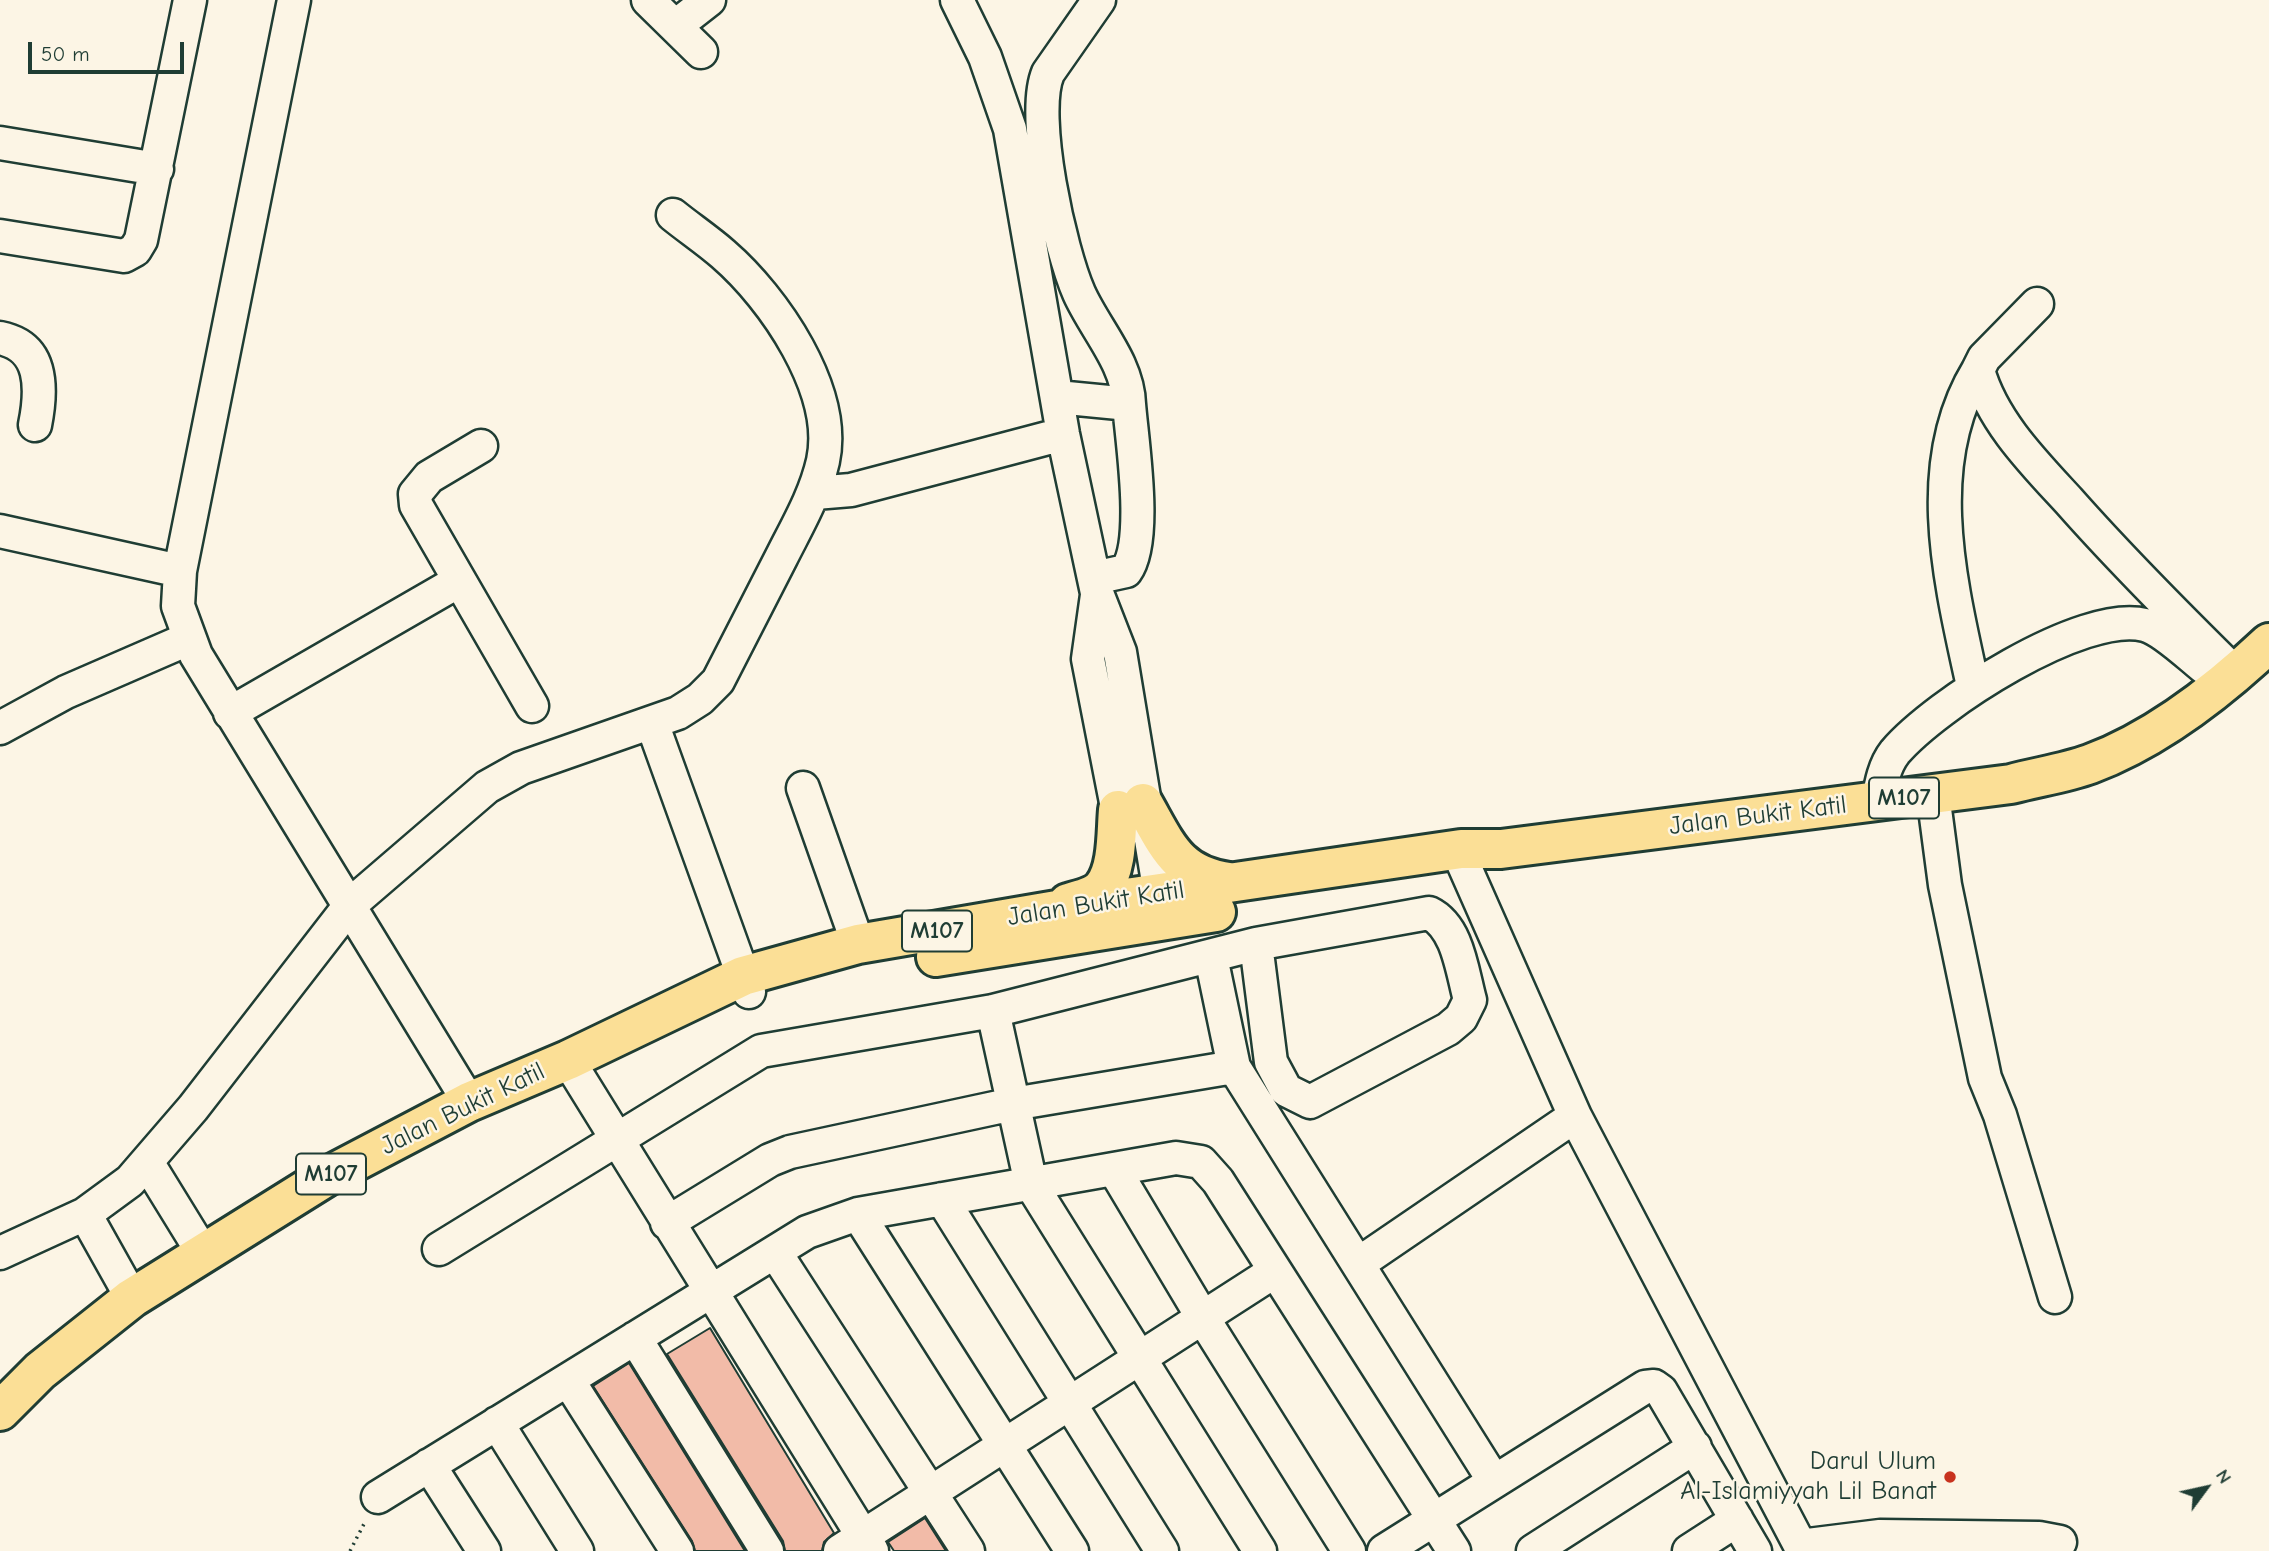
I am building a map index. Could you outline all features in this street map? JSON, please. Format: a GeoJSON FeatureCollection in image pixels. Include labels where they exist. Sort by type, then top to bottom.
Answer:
{"type":"FeatureCollection","features":[{"type":"Feature","properties":{"kind":"main road","name":"Jalan Bukit Katil"},"geometry":{"type":"LineString","coordinates":[[0,1411],[40,1371],[132,1298],[326,1177],[469,1102],[700,999],[858,944],[1236,883],[2011,784],[2088,765],[2133,745],[2231,679],[2269,643]]}},
{"type":"Feature","properties":{"kind":"main road"},"geometry":{"type":"LineString","coordinates":[[1023,916],[1085,898],[1103,887],[1115,843],[1130,807],[1173,856],[1208,879],[1236,883]]}},
{"type":"Feature","properties":{"kind":"main road","name":"Jalan Bukit Katil"},"geometry":{"type":"LineString","coordinates":[[746,984],[808,978],[1342,892],[1462,856]]}},
{"type":"Feature","properties":{"kind":"main road"},"geometry":{"type":"LineString","coordinates":[[1098,931],[1147,899],[1208,914]]}},
{"type":"Feature","properties":{"kind":"street"},"geometry":{"type":"LineString","coordinates":[[0,236],[124,256],[135,250],[141,240],[157,169],[190,0]]}},
{"type":"Feature","properties":{"kind":"street"},"geometry":{"type":"LineString","coordinates":[[294,0],[180,571],[178,606],[188,639],[230,713],[351,904],[469,1102]]}},
{"type":"Feature","properties":{"kind":"street"},"geometry":{"type":"LineString","coordinates":[[648,0],[677,25],[701,52]]}},
{"type":"Feature","properties":{"kind":"street"},"geometry":{"type":"LineString","coordinates":[[677,25],[709,0]]}},
{"type":"Feature","properties":{"kind":"street"},"geometry":{"type":"LineString","coordinates":[[957,0],[985,57],[1010,129],[1063,434],[1096,586],[1120,652],[1130,807],[1147,899]]}},
{"type":"Feature","properties":{"kind":"street"},"geometry":{"type":"LineString","coordinates":[[1096,586],[1126,571],[1133,561],[1137,496],[1129,404],[1125,376],[1093,322],[1069,267],[1051,187],[1042,107],[1043,85],[1048,73],[1099,0]]}},
{"type":"Feature","properties":{"kind":"street"},"geometry":{"type":"LineString","coordinates":[[0,143],[157,169]]}},
{"type":"Feature","properties":{"kind":"street"},"geometry":{"type":"LineString","coordinates":[[0,1253],[85,1213],[116,1193],[148,1162],[351,904],[487,787],[521,768],[678,713],[700,699],[718,681],[815,493],[824,458],[826,421],[806,366],[789,333],[759,291],[724,254],[673,215]]}},
{"type":"Feature","properties":{"kind":"street"},"geometry":{"type":"LineString","coordinates":[[1973,686],[1951,584],[1946,482],[1951,430],[1964,393],[1984,358],[2037,304]]}},
{"type":"Feature","properties":{"kind":"street"},"geometry":{"type":"LineString","coordinates":[[0,338],[19,344],[32,358],[40,377],[35,425]]}},
{"type":"Feature","properties":{"kind":"street"},"geometry":{"type":"LineString","coordinates":[[1978,370],[1991,404],[2042,471],[2231,679]]}},
{"type":"Feature","properties":{"kind":"street"},"geometry":{"type":"LineString","coordinates":[[1057,397],[1129,404]]}},
{"type":"Feature","properties":{"kind":"street"},"geometry":{"type":"LineString","coordinates":[[815,493],[850,490],[1063,434]]}},
{"type":"Feature","properties":{"kind":"street"},"geometry":{"type":"LineString","coordinates":[[481,446],[429,477],[415,495],[416,505],[532,706]]}},
{"type":"Feature","properties":{"kind":"street"},"geometry":{"type":"LineString","coordinates":[[0,531],[180,571]]}},
{"type":"Feature","properties":{"kind":"street"},"geometry":{"type":"LineString","coordinates":[[230,713],[459,581]]}},
{"type":"Feature","properties":{"kind":"street"},"geometry":{"type":"LineString","coordinates":[[1878,801],[1883,775],[1895,752],[1973,686],[2063,639],[2103,626],[2146,625],[2231,679]]}},
{"type":"Feature","properties":{"kind":"street"},"geometry":{"type":"LineString","coordinates":[[0,729],[66,692],[188,639]]}},
{"type":"Feature","properties":{"kind":"street"},"geometry":{"type":"LineString","coordinates":[[652,723],[746,984]]}},
{"type":"Feature","properties":{"kind":"street"},"geometry":{"type":"LineString","coordinates":[[803,788],[858,944]]}},
{"type":"Feature","properties":{"kind":"street"},"geometry":{"type":"LineString","coordinates":[[1933,794],[1945,884],[1985,1078],[2000,1115],[2055,1297]]}},
{"type":"Feature","properties":{"kind":"street"},"geometry":{"type":"LineString","coordinates":[[1462,856],[1575,1116],[1802,1548],[1880,1536],[2039,1538],[2060,1542]]}},
{"type":"Feature","properties":{"kind":"street"},"geometry":{"type":"LineString","coordinates":[[439,1249],[761,1051],[993,1012],[1256,944],[1429,913],[1438,917],[1452,937],[1470,1000],[1461,1018],[1448,1028],[1310,1102],[1286,1090],[1271,1062],[1256,944]]}},
{"type":"Feature","properties":{"kind":"street"},"geometry":{"type":"LineString","coordinates":[[1211,957],[1234,1067],[1494,1481]]}},
{"type":"Feature","properties":{"kind":"street"},"geometry":{"type":"LineString","coordinates":[[1470,1000],[1520,988]]}},
{"type":"Feature","properties":{"kind":"street"},"geometry":{"type":"LineString","coordinates":[[993,1012],[1031,1184],[1260,1551]]}},
{"type":"Feature","properties":{"kind":"street"},"geometry":{"type":"LineString","coordinates":[[568,1059],[711,1292],[858,1546],[930,1493],[1275,1272]]}},
{"type":"Feature","properties":{"kind":"street"},"geometry":{"type":"LineString","coordinates":[[667,1223],[770,1160],[790,1152],[1013,1104],[1234,1067]]}},
{"type":"Feature","properties":{"kind":"street"},"geometry":{"type":"LineString","coordinates":[[1359,1265],[1575,1116]]}},
{"type":"Feature","properties":{"kind":"street"},"geometry":{"type":"LineString","coordinates":[[378,1497],[807,1231],[858,1214],[1176,1158],[1201,1162],[1218,1181],[1454,1551]]}},
{"type":"Feature","properties":{"kind":"street"},"geometry":{"type":"LineString","coordinates":[[148,1162],[203,1253]]}},
{"type":"Feature","properties":{"kind":"street"},"geometry":{"type":"LineString","coordinates":[[1114,1169],[1203,1318],[1349,1551]]}},
{"type":"Feature","properties":{"kind":"street"},"geometry":{"type":"LineString","coordinates":[[943,1199],[1162,1551]]}},
{"type":"Feature","properties":{"kind":"street"},"geometry":{"type":"LineString","coordinates":[[85,1213],[132,1298]]}},
{"type":"Feature","properties":{"kind":"street"},"geometry":{"type":"LineString","coordinates":[[858,1214],[1072,1551]]}},
{"type":"Feature","properties":{"kind":"street"},"geometry":{"type":"LineString","coordinates":[[775,1252],[968,1551]]}},
{"type":"Feature","properties":{"kind":"street"},"geometry":{"type":"LineString","coordinates":[[635,1338],[767,1551]]}},
{"type":"Feature","properties":{"kind":"street"},"geometry":{"type":"LineString","coordinates":[[568,1380],[677,1551]]}},
{"type":"Feature","properties":{"kind":"street"},"geometry":{"type":"LineString","coordinates":[[1384,1551],[1645,1387],[1654,1386],[1661,1391],[1755,1551]]}},
{"type":"Feature","properties":{"kind":"street"},"geometry":{"type":"LineString","coordinates":[[497,1423],[577,1551]]}},
{"type":"Feature","properties":{"kind":"street"},"geometry":{"type":"LineString","coordinates":[[1533,1551],[1695,1447]]}},
{"type":"Feature","properties":{"kind":"street"},"geometry":{"type":"LineString","coordinates":[[429,1465],[484,1551]]}},
{"type":"Feature","properties":{"kind":"street"},"geometry":{"type":"LineString","coordinates":[[1689,1551],[1737,1520]]}},
{"type":"Feature","properties":{"kind":"path"},"geometry":{"type":"LineString","coordinates":[[350,1551],[378,1497]]}},
{"type":"Feature","properties":{"kind":"building"},"geometry":{"type":"Polygon","coordinates":[[[710,1328],[834,1533],[824,1542],[822,1551],[785,1551],[783,1541],[667,1354],[710,1328]]]}},
{"type":"Feature","properties":{"kind":"building"},"geometry":{"type":"Polygon","coordinates":[[[629,1363],[745,1551],[695,1551],[692,1541],[593,1386],[629,1363]]]}},
{"type":"Feature","properties":{"kind":"building"},"geometry":{"type":"Polygon","coordinates":[[[925,1518],[946,1551],[894,1551],[888,1542],[925,1518]]]}},
{"type":"Feature","properties":{"kind":"place","name":"Darul Ulum Al-Islamiyyah Lil Banat"},"geometry":{"type":"Point","coordinates":[1950,1477]}}]}
